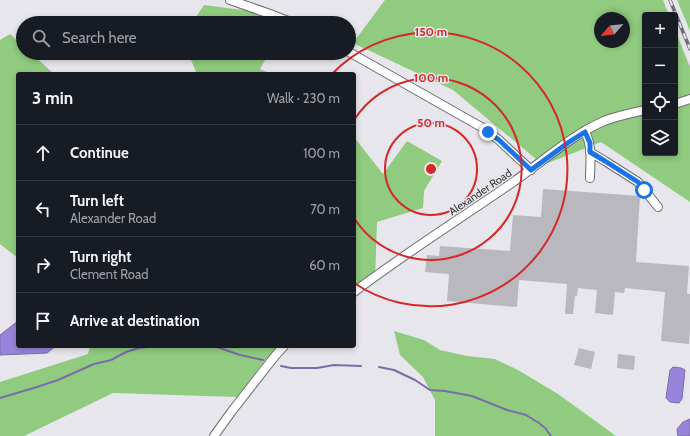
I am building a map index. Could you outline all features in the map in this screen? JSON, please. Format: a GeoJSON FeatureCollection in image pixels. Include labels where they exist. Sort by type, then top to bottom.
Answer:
{"type":"FeatureCollection","features":[{"type":"Feature","properties":{"kind":"street"},"geometry":{"type":"LineString","coordinates":[[230,0],[275,16]]}},
{"type":"Feature","properties":{"kind":"street"},"geometry":{"type":"LineString","coordinates":[[356,56],[483,128],[499,140],[531,170]]}},
{"type":"Feature","properties":{"kind":"street"},"geometry":{"type":"LineString","coordinates":[[678,103],[690,99]]}},
{"type":"Feature","properties":{"kind":"street","name":"Alexander Road"},"geometry":{"type":"LineString","coordinates":[[356,290],[383,270],[531,170],[569,142],[593,127],[612,118],[642,111]]}},
{"type":"Feature","properties":{"kind":"street"},"geometry":{"type":"LineString","coordinates":[[585,132],[590,143],[590,178]]}},
{"type":"Feature","properties":{"kind":"street"},"geometry":{"type":"LineString","coordinates":[[590,152],[638,182],[658,207]]}},
{"type":"Feature","properties":{"kind":"street"},"geometry":{"type":"LineString","coordinates":[[214,436],[282,348]]}},
{"type":"Feature","properties":{"kind":"green space"},"geometry":{"type":"Polygon","coordinates":[[[385,0],[663,0],[668,12],[642,12],[642,156],[678,156],[678,37],[690,67],[690,202],[601,142],[543,165],[453,90],[356,44],[356,39],[385,0]]]}},
{"type":"Feature","properties":{"kind":"green space"},"geometry":{"type":"Polygon","coordinates":[[[677,0],[690,0],[690,31],[677,0]]]}},
{"type":"Feature","properties":{"kind":"green space"},"geometry":{"type":"Polygon","coordinates":[[[204,5],[290,16],[197,16],[204,5]]]}},
{"type":"Feature","properties":{"kind":"green space"},"geometry":{"type":"Polygon","coordinates":[[[10,34],[16,40],[16,60],[39,60],[52,72],[16,72],[16,256],[0,244],[0,40],[10,34]]]}},
{"type":"Feature","properties":{"kind":"green space"},"geometry":{"type":"Polygon","coordinates":[[[191,60],[265,60],[260,69],[267,72],[196,72],[191,60]]]}},
{"type":"Feature","properties":{"kind":"green space"},"geometry":{"type":"Polygon","coordinates":[[[356,140],[383,174],[407,141],[442,161],[424,191],[423,208],[377,222],[375,280],[356,289],[356,140]]]}},
{"type":"Feature","properties":{"kind":"green space"},"geometry":{"type":"Polygon","coordinates":[[[394,331],[424,340],[440,350],[467,356],[495,359],[518,370],[558,394],[616,436],[435,436],[435,400],[423,377],[400,355],[394,331]]]}},
{"type":"Feature","properties":{"kind":"green space"},"geometry":{"type":"Polygon","coordinates":[[[90,348],[279,348],[263,363],[237,397],[113,393],[24,436],[0,436],[0,382],[88,354],[90,348]]]}},
{"type":"Feature","properties":{"kind":"shaded area"},"geometry":{"type":"Polygon","coordinates":[[[16,323],[16,348],[53,348],[47,353],[0,355],[0,335],[16,323]]]}},
{"type":"Feature","properties":{"kind":"shaded area"},"geometry":{"type":"Polygon","coordinates":[[[673,367],[685,370],[682,399],[679,403],[670,402],[666,398],[670,370],[673,367]]]}},
{"type":"Feature","properties":{"kind":"shaded area"},"geometry":{"type":"Polygon","coordinates":[[[690,419],[690,436],[678,436],[677,429],[683,422],[690,419]]]}},
{"type":"Feature","properties":{"kind":"building"},"geometry":{"type":"Polygon","coordinates":[[[543,189],[640,196],[636,262],[689,266],[687,294],[690,294],[689,344],[661,341],[665,292],[625,288],[624,293],[615,292],[613,315],[595,313],[597,290],[578,288],[577,296],[575,296],[573,314],[565,314],[567,284],[519,280],[517,307],[447,301],[449,274],[425,272],[427,255],[439,256],[440,246],[510,251],[513,215],[541,217],[543,189]]]}},
{"type":"Feature","properties":{"kind":"building"},"geometry":{"type":"Polygon","coordinates":[[[579,348],[595,352],[591,369],[574,365],[579,348]]]}},
{"type":"Feature","properties":{"kind":"building"},"geometry":{"type":"Polygon","coordinates":[[[618,354],[635,356],[634,370],[617,368],[618,354]]]}},
{"type":"Feature","properties":{"kind":"waterway"},"geometry":{"type":"LineString","coordinates":[[0,398],[58,380],[94,364],[111,360],[126,352],[139,348]]}},
{"type":"Feature","properties":{"kind":"waterway"},"geometry":{"type":"LineString","coordinates":[[220,348],[240,355],[263,360]]}},
{"type":"Feature","properties":{"kind":"waterway"},"geometry":{"type":"LineString","coordinates":[[281,366],[291,368],[317,368],[334,365],[361,366]]}},
{"type":"Feature","properties":{"kind":"waterway"},"geometry":{"type":"LineString","coordinates":[[379,367],[394,370],[415,380],[430,390],[472,396],[507,410],[526,415],[545,428],[551,436]]}},
{"type":"Feature","properties":{"kind":"railway"},"geometry":{"type":"LineString","coordinates":[[670,0],[690,49]]}},
{"type":"Feature","properties":{"kind":"route"},"geometry":{"type":"LineString","coordinates":[[488,132],[499,140],[531,170],[585,132],[590,143],[590,152],[638,182],[644,190]]}}]}
